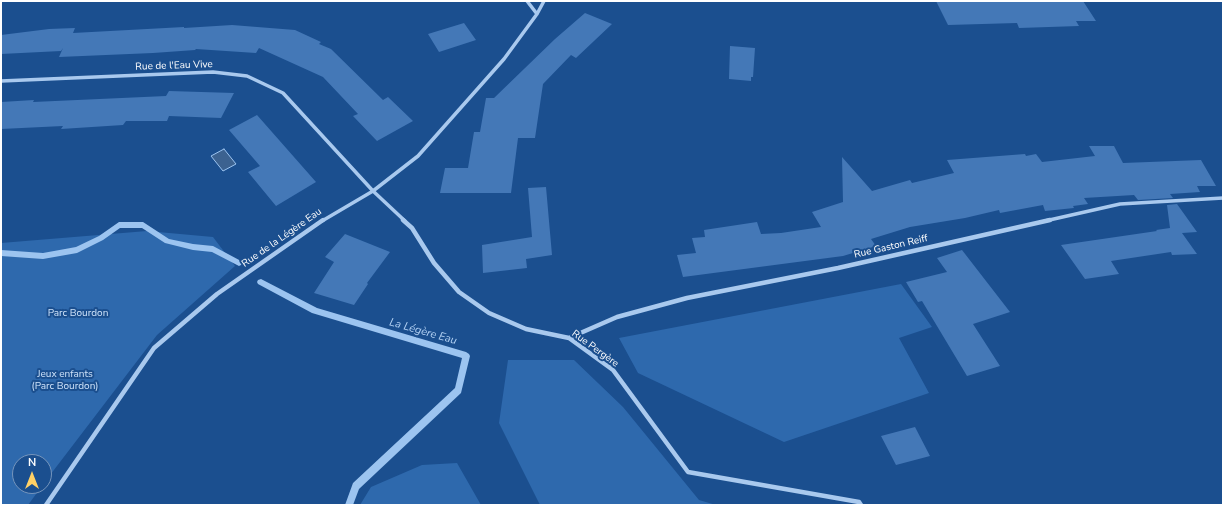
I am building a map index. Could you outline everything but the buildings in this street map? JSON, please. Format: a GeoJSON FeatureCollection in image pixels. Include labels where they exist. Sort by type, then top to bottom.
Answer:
{"type":"FeatureCollection","features":[{"type":"Feature","properties":{"kind":"street"},"geometry":{"type":"LineString","coordinates":[[527,1],[537,14]]}},
{"type":"Feature","properties":{"kind":"street","name":"Rue de la Légère Eau"},"geometry":{"type":"LineString","coordinates":[[46,505],[154,348],[217,294],[333,213],[373,191],[418,156],[504,59],[537,14],[544,1]]}},
{"type":"Feature","properties":{"kind":"street","name":"Rue de l'Eau Vive"},"geometry":{"type":"LineString","coordinates":[[1,81],[213,72],[247,76],[283,93],[373,191]]}},
{"type":"Feature","properties":{"kind":"street","name":"Rue Pergère"},"geometry":{"type":"LineString","coordinates":[[373,191],[412,228],[434,263],[459,292],[489,313],[526,329],[569,338],[613,370],[688,472],[859,502],[861,505]]}},
{"type":"Feature","properties":{"kind":"street","name":"Rue Gaston Reiff"},"geometry":{"type":"LineString","coordinates":[[569,338],[617,318],[688,298],[838,268],[1120,204],[1223,198]]}},
{"type":"Feature","properties":{"kind":"green space","name":"Parc Bourdon"},"geometry":{"type":"Polygon","coordinates":[[[147,231],[213,237],[235,266],[157,335],[52,473],[52,454],[12,454],[12,494],[36,494],[28,505],[1,505],[1,243],[147,231]]]}},
{"type":"Feature","properties":{"kind":"green space"},"geometry":{"type":"Polygon","coordinates":[[[901,284],[932,327],[899,338],[929,393],[784,442],[638,373],[619,338],[901,284]]]}},
{"type":"Feature","properties":{"kind":"green space"},"geometry":{"type":"Polygon","coordinates":[[[508,360],[574,360],[623,407],[699,500],[716,505],[540,505],[499,423],[508,360]]]}},
{"type":"Feature","properties":{"kind":"green space"},"geometry":{"type":"Polygon","coordinates":[[[457,463],[481,505],[360,505],[371,487],[422,465],[457,463]]]}},
{"type":"Feature","properties":{"kind":"shaded area"},"geometry":{"type":"Polygon","coordinates":[[[224,149],[236,164],[223,171],[211,156],[224,149]]]}},
{"type":"Feature","properties":{"kind":"waterway","name":"La Légère Eau"},"geometry":{"type":"LineString","coordinates":[[1,253],[43,256],[77,250],[101,238],[119,225],[143,225],[167,241],[193,247],[213,249],[239,263]]}},
{"type":"Feature","properties":{"kind":"waterway","name":"La Légère Eau"},"geometry":{"type":"LineString","coordinates":[[261,282],[315,311],[466,356],[458,390],[356,486],[349,505]]}},
{"type":"Feature","properties":{"kind":"park label","name":"Jeux enfants (Parc Bourdon)"},"geometry":{"type":"Point","coordinates":[65,380]}}]}
